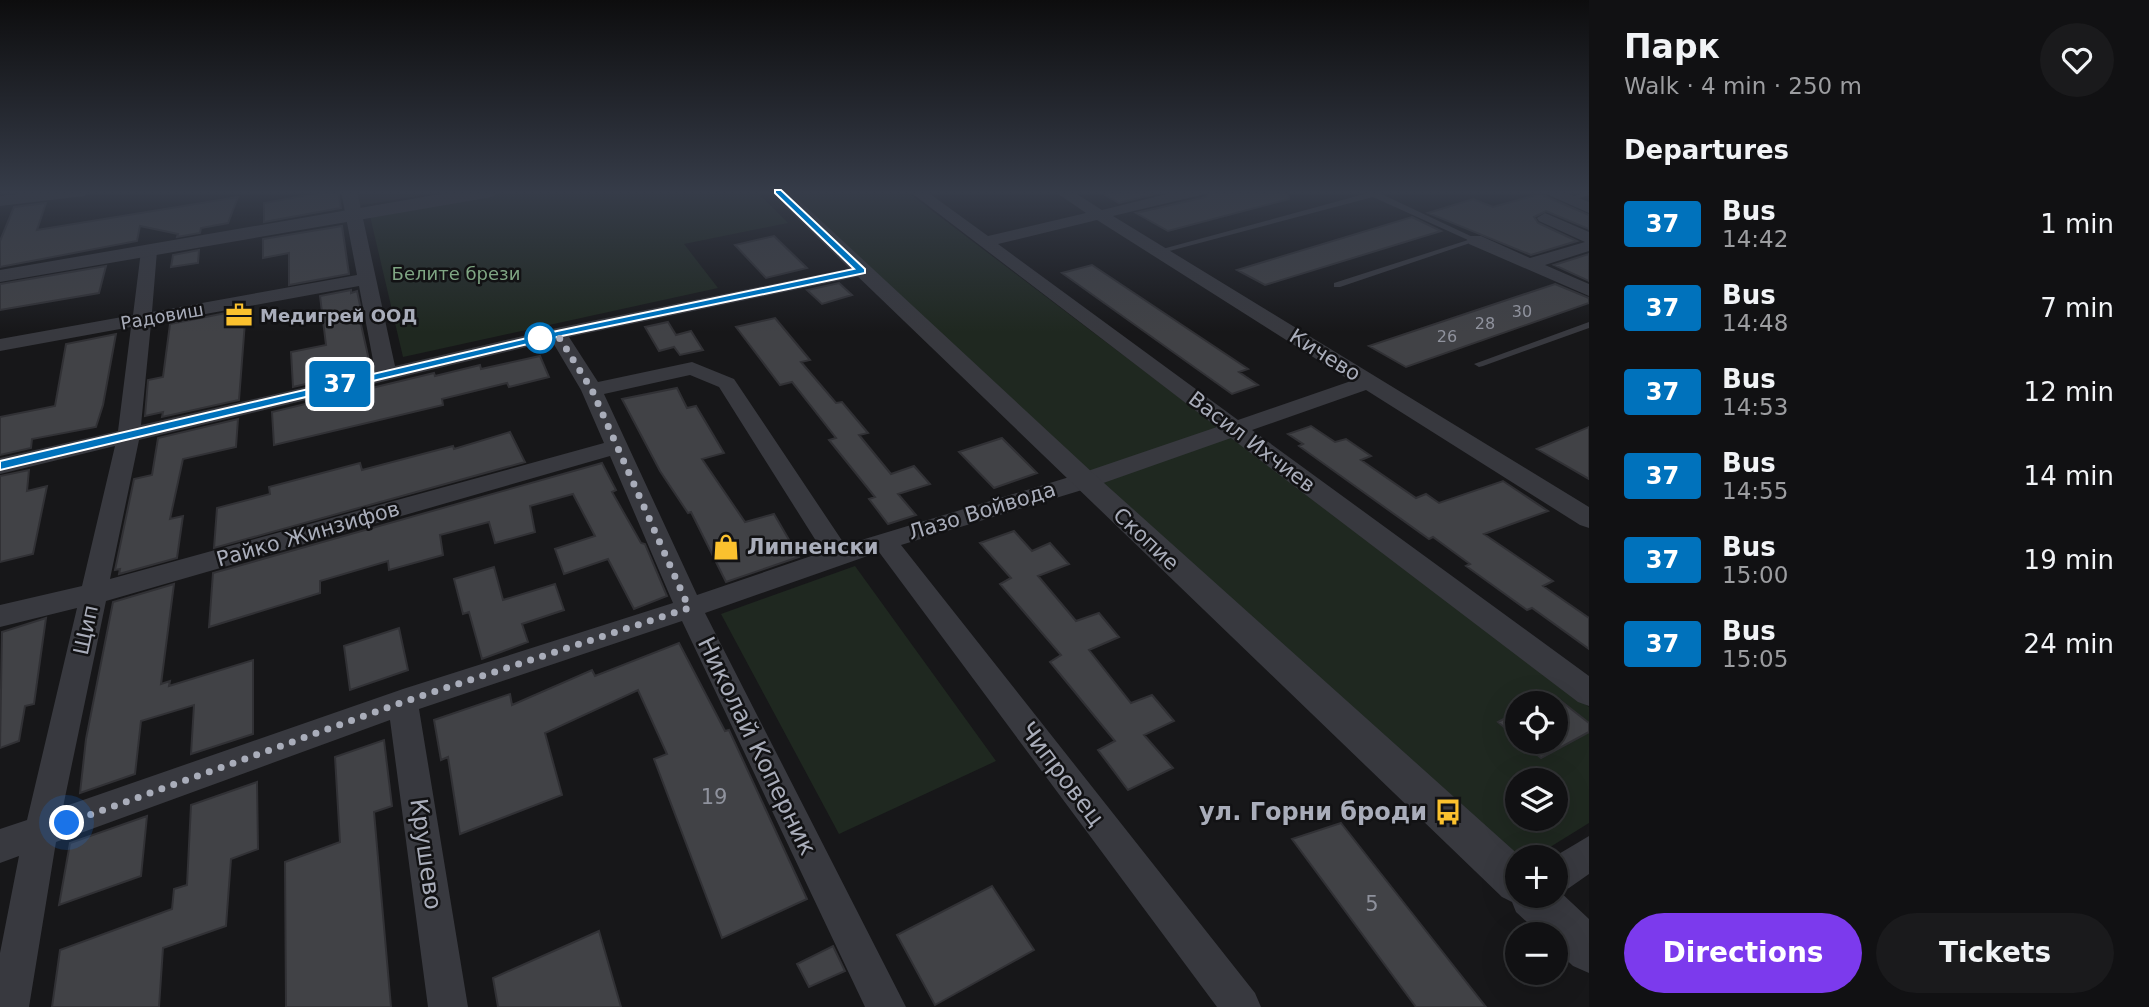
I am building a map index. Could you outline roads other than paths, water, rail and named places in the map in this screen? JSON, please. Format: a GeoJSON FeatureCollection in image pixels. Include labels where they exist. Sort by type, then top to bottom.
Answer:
{"type":"FeatureCollection","features":[{"type":"Feature","properties":{"kind":"street"},"geometry":{"type":"LineString","coordinates":[[0,276],[225,238]]}},
{"type":"Feature","properties":{"kind":"street"},"geometry":{"type":"LineString","coordinates":[[358,238],[386,373]]}},
{"type":"Feature","properties":{"kind":"street","name":"Скопие"},"geometry":{"type":"LineString","coordinates":[[827,238],[1505,872]]}},
{"type":"Feature","properties":{"kind":"street","name":"Васил Ихчиев"},"geometry":{"type":"LineString","coordinates":[[980,238],[1589,692]]}},
{"type":"Feature","properties":{"kind":"street"},"geometry":{"type":"LineString","coordinates":[[985,242],[1002,238]]}},
{"type":"Feature","properties":{"kind":"street","name":"Кичево"},"geometry":{"type":"LineString","coordinates":[[1137,238],[1589,519]]}},
{"type":"Feature","properties":{"kind":"street"},"geometry":{"type":"LineString","coordinates":[[1475,240],[1589,291]]}},
{"type":"Feature","properties":{"kind":"street"},"geometry":{"type":"LineString","coordinates":[[1530,264],[1589,246]]}},
{"type":"Feature","properties":{"kind":"street","name":"Щип"},"geometry":{"type":"LineString","coordinates":[[9,1007],[41,832],[129,435],[149,251]]}},
{"type":"Feature","properties":{"kind":"street"},"geometry":{"type":"LineString","coordinates":[[0,466],[557,334],[861,271]]}},
{"type":"Feature","properties":{"kind":"street","name":"Радовиш"},"geometry":{"type":"LineString","coordinates":[[0,345],[366,279]]}},
{"type":"Feature","properties":{"kind":"street","name":"Николай Коперник"},"geometry":{"type":"LineString","coordinates":[[557,334],[592,390],[689,608],[886,1007]]}},
{"type":"Feature","properties":{"kind":"street"},"geometry":{"type":"LineString","coordinates":[[592,390],[692,369],[727,383],[839,556]]}},
{"type":"Feature","properties":{"kind":"street","name":"Лазо Войвода"},"geometry":{"type":"LineString","coordinates":[[0,846],[403,702],[884,541],[1084,481],[1368,382]]}},
{"type":"Feature","properties":{"kind":"street","name":"Райко Жинзифов"},"geometry":{"type":"LineString","coordinates":[[0,616],[94,594],[616,447]]}},
{"type":"Feature","properties":{"kind":"street","name":"Чипровец"},"geometry":{"type":"LineString","coordinates":[[884,541],[1241,1007]]}},
{"type":"Feature","properties":{"kind":"street","name":"Крушево"},"geometry":{"type":"LineString","coordinates":[[403,702],[448,1007]]}},
{"type":"Feature","properties":{"kind":"street"},"geometry":{"type":"LineString","coordinates":[[1568,868],[1589,853]]}},
{"type":"Feature","properties":{"kind":"street"},"geometry":{"type":"LineString","coordinates":[[1545,908],[1589,950]]}},
{"type":"Feature","properties":{"kind":"lane"},"geometry":{"type":"LineString","coordinates":[[1158,251],[1206,238]]}},
{"type":"Feature","properties":{"kind":"lane"},"geometry":{"type":"LineString","coordinates":[[1471,238],[1475,240]]}},
{"type":"Feature","properties":{"kind":"lane"},"geometry":{"type":"LineString","coordinates":[[1337,285],[1475,240]]}},
{"type":"Feature","properties":{"kind":"lane"},"geometry":{"type":"LineString","coordinates":[[1479,365],[1589,325]]}},
{"type":"Feature","properties":{"kind":"place","name":"Медигрей ООД"},"geometry":{"type":"Point","coordinates":[239,315]}},
{"type":"Feature","properties":{"kind":"place","name":"Липненски"},"geometry":{"type":"Point","coordinates":[726,547]}},
{"type":"Feature","properties":{"kind":"place","name":"ул. Горни броди"},"geometry":{"type":"Point","coordinates":[1448,812]}},
{"type":"Feature","properties":{"kind":"park label","name":"Белите брези"},"geometry":{"type":"Point","coordinates":[456,273]}}]}
